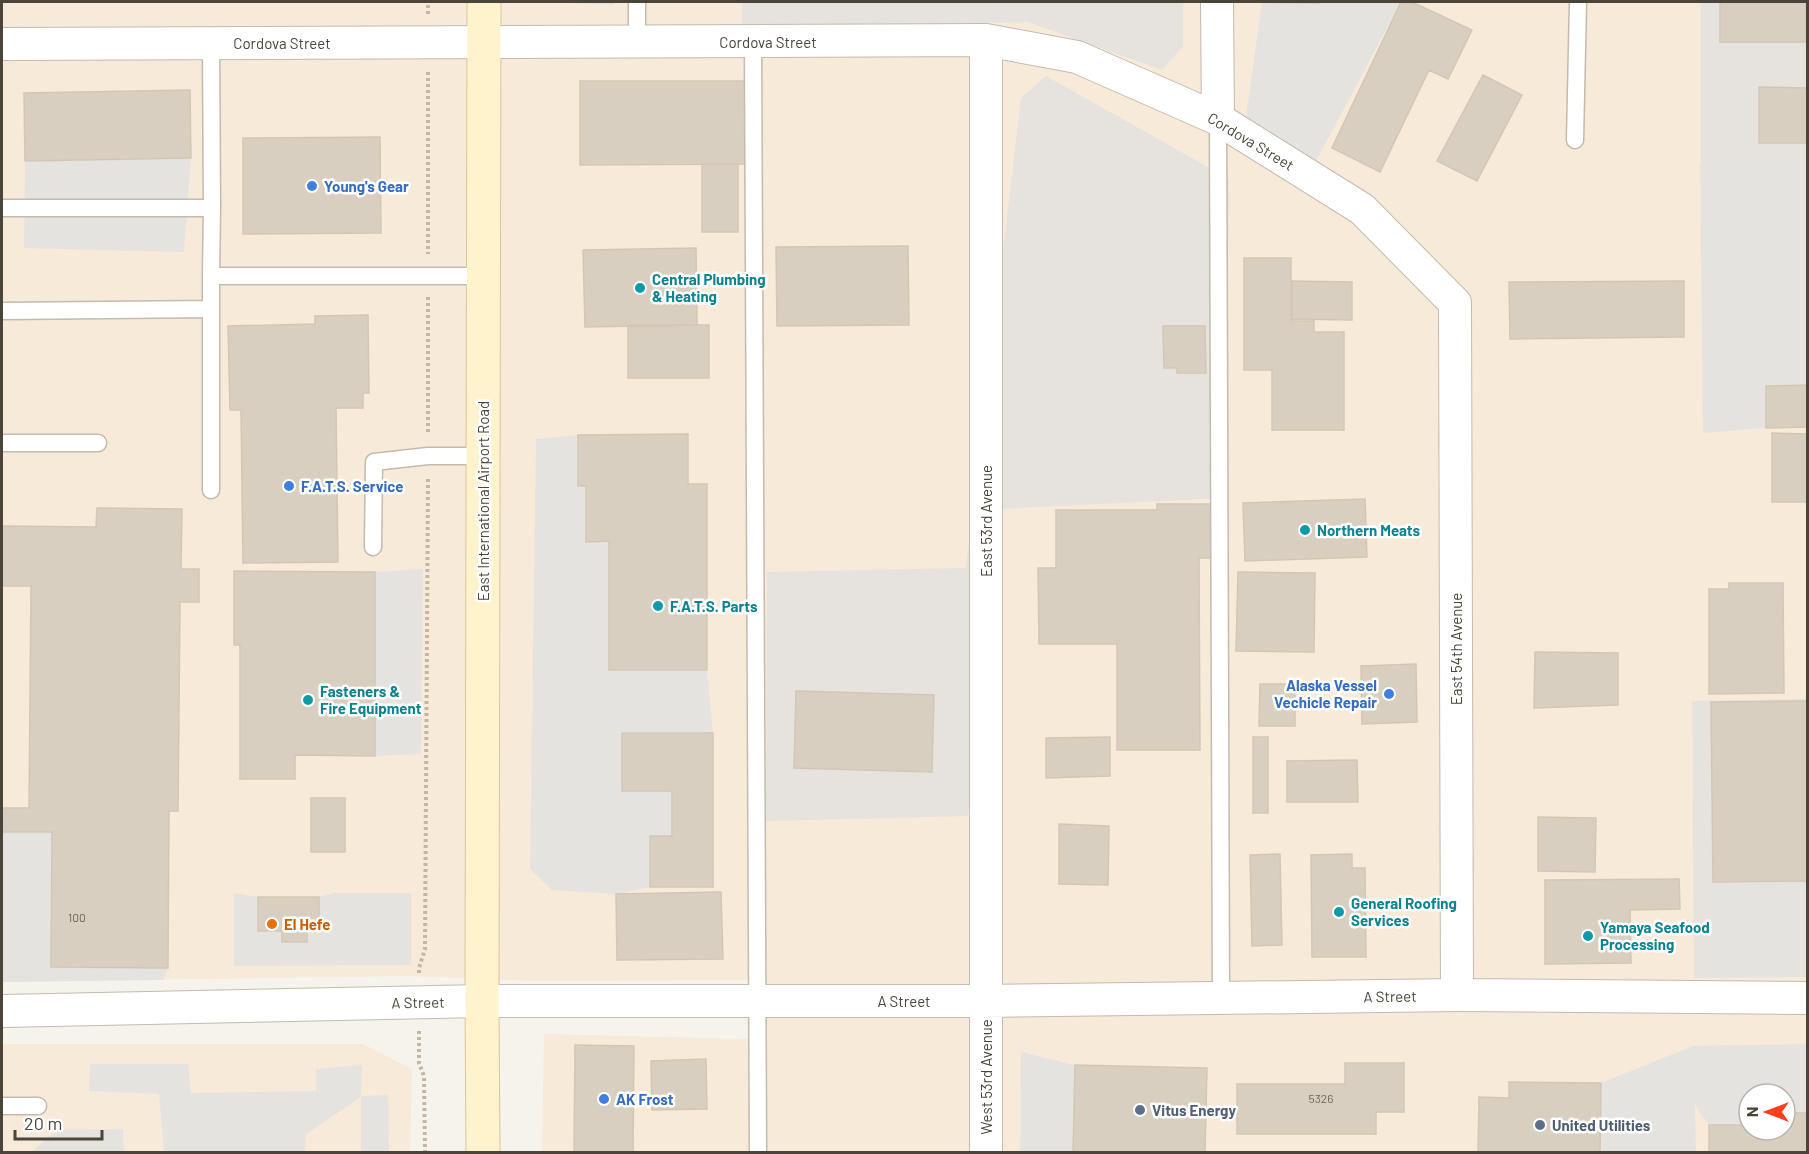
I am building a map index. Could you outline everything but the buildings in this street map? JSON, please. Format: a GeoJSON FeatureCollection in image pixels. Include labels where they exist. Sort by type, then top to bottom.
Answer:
{"type":"FeatureCollection","features":[{"type":"Feature","properties":{"kind":"main road","name":"East International Airport Road"},"geometry":{"type":"LineString","coordinates":[[483,1152],[484,2]]}},
{"type":"Feature","properties":{"kind":"street"},"geometry":{"type":"LineString","coordinates":[[1217,2],[1218,119]]}},
{"type":"Feature","properties":{"kind":"street","name":"Cordova Street"},"geometry":{"type":"LineString","coordinates":[[2,44],[986,40],[1077,57],[1218,119],[1362,209],[1455,303]]}},
{"type":"Feature","properties":{"kind":"street","name":"East 53rd Avenue"},"geometry":{"type":"LineString","coordinates":[[986,40],[986,1001]]}},
{"type":"Feature","properties":{"kind":"street","name":"East 54th Avenue"},"geometry":{"type":"LineString","coordinates":[[1455,303],[1456,995]]}},
{"type":"Feature","properties":{"kind":"street","name":"A Street"},"geometry":{"type":"LineString","coordinates":[[2,1011],[482,1000],[986,1001],[1456,995],[1808,998]]}},
{"type":"Feature","properties":{"kind":"street","name":"West 53rd Avenue"},"geometry":{"type":"LineString","coordinates":[[986,1001],[986,1152]]}},
{"type":"Feature","properties":{"kind":"lane"},"geometry":{"type":"LineString","coordinates":[[637,2],[637,41]]}},
{"type":"Feature","properties":{"kind":"lane"},"geometry":{"type":"LineString","coordinates":[[1575,140],[1578,2]]}},
{"type":"Feature","properties":{"kind":"lane"},"geometry":{"type":"LineString","coordinates":[[753,42],[758,1152]]}},
{"type":"Feature","properties":{"kind":"lane"},"geometry":{"type":"LineString","coordinates":[[211,43],[211,490]]}},
{"type":"Feature","properties":{"kind":"lane"},"geometry":{"type":"LineString","coordinates":[[1218,119],[1221,998]]}},
{"type":"Feature","properties":{"kind":"lane"},"geometry":{"type":"LineString","coordinates":[[2,208],[212,208]]}},
{"type":"Feature","properties":{"kind":"lane"},"geometry":{"type":"LineString","coordinates":[[211,276],[484,276]]}},
{"type":"Feature","properties":{"kind":"lane"},"geometry":{"type":"LineString","coordinates":[[2,311],[211,309]]}},
{"type":"Feature","properties":{"kind":"lane"},"geometry":{"type":"LineString","coordinates":[[2,443],[98,443]]}},
{"type":"Feature","properties":{"kind":"lane"},"geometry":{"type":"LineString","coordinates":[[373,547],[374,462],[428,456],[483,456]]}},
{"type":"Feature","properties":{"kind":"lane"},"geometry":{"type":"LineString","coordinates":[[2,1106],[38,1106]]}},
{"type":"Feature","properties":{"kind":"path"},"geometry":{"type":"LineString","coordinates":[[424,1152],[424,1076],[419,1063],[419,968],[425,949],[428,2]]}},
{"type":"Feature","properties":{"kind":"shaded area"},"geometry":{"type":"Polygon","coordinates":[[[2,2],[1807,2],[1807,1152],[542,1152],[544,1034],[748,1039],[750,980],[538,981],[406,976],[2,982],[2,2]]]}},
{"type":"Feature","properties":{"kind":"shaded area"},"geometry":{"type":"Polygon","coordinates":[[[545,2],[614,2],[614,5],[545,2]]]}},
{"type":"Feature","properties":{"kind":"shaded area"},"geometry":{"type":"Polygon","coordinates":[[[742,2],[1183,2],[1183,46],[1162,70],[1028,22],[742,26],[742,2]]]}},
{"type":"Feature","properties":{"kind":"shaded area"},"geometry":{"type":"Polygon","coordinates":[[[1262,2],[1401,2],[1315,163],[1246,117],[1262,2]]]}},
{"type":"Feature","properties":{"kind":"shaded area"},"geometry":{"type":"Polygon","coordinates":[[[1701,2],[1807,2],[1807,166],[1701,165],[1701,2]]]}},
{"type":"Feature","properties":{"kind":"shaded area"},"geometry":{"type":"Polygon","coordinates":[[[1046,76],[1229,179],[1224,498],[998,509],[968,816],[766,821],[767,572],[966,568],[1021,98],[1046,76]]]}},
{"type":"Feature","properties":{"kind":"shaded area"},"geometry":{"type":"Polygon","coordinates":[[[191,158],[184,252],[24,248],[25,161],[191,158]]]}},
{"type":"Feature","properties":{"kind":"shaded area"},"geometry":{"type":"Polygon","coordinates":[[[1807,162],[1807,385],[1766,386],[1766,428],[1703,433],[1700,165],[1807,162]]]}},
{"type":"Feature","properties":{"kind":"shaded area"},"geometry":{"type":"Polygon","coordinates":[[[578,435],[578,486],[586,486],[586,541],[609,541],[609,670],[707,670],[713,733],[608,732],[622,733],[672,791],[672,836],[650,887],[616,894],[552,890],[530,869],[536,439],[578,435]]]}},
{"type":"Feature","properties":{"kind":"shaded area"},"geometry":{"type":"Polygon","coordinates":[[[423,569],[421,754],[375,756],[375,572],[423,569]]]}},
{"type":"Feature","properties":{"kind":"shaded area"},"geometry":{"type":"Polygon","coordinates":[[[1807,699],[1807,977],[1694,978],[1692,701],[1807,699]]]}},
{"type":"Feature","properties":{"kind":"shaded area"},"geometry":{"type":"Polygon","coordinates":[[[2,832],[52,832],[51,967],[168,968],[163,980],[2,982],[2,832]]]}},
{"type":"Feature","properties":{"kind":"shaded area"},"geometry":{"type":"Polygon","coordinates":[[[1807,881],[1807,966],[1713,966],[1713,882],[1807,881]]]}},
{"type":"Feature","properties":{"kind":"shaded area"},"geometry":{"type":"Polygon","coordinates":[[[234,893],[258,897],[282,931],[282,942],[307,942],[307,927],[319,927],[319,897],[334,893],[411,893],[411,965],[234,966],[234,893]]]}},
{"type":"Feature","properties":{"kind":"shaded area"},"geometry":{"type":"Polygon","coordinates":[[[2,1044],[363,1044],[412,1069],[410,1152],[2,1152],[2,1044]]]}},
{"type":"Feature","properties":{"kind":"shaded area"},"geometry":{"type":"Polygon","coordinates":[[[1807,1044],[1807,1125],[1797,1125],[1797,1082],[1737,1082],[1737,1125],[1709,1125],[1695,1105],[1696,1152],[1600,1152],[1601,1083],[1693,1046],[1807,1044]]]}},
{"type":"Feature","properties":{"kind":"shaded area"},"geometry":{"type":"Polygon","coordinates":[[[1021,1052],[1075,1065],[1073,1152],[1020,1152],[1021,1052]]]}},
{"type":"Feature","properties":{"kind":"shaded area"},"geometry":{"type":"Polygon","coordinates":[[[90,1064],[188,1064],[191,1093],[316,1091],[316,1069],[362,1065],[361,1096],[388,1095],[389,1152],[361,1152],[361,1097],[306,1134],[305,1152],[164,1152],[159,1094],[89,1091],[90,1064]]]}},
{"type":"Feature","properties":{"kind":"shaded area"},"geometry":{"type":"Polygon","coordinates":[[[123,1129],[124,1152],[31,1152],[57,1130],[123,1129]]]}},
{"type":"Feature","properties":{"kind":"place","name":"Young's Gear"},"geometry":{"type":"Point","coordinates":[312,186]}},
{"type":"Feature","properties":{"kind":"place","name":"Central Plumbing & Heating"},"geometry":{"type":"Point","coordinates":[640,288]}},
{"type":"Feature","properties":{"kind":"place","name":"F.A.T.S. Service"},"geometry":{"type":"Point","coordinates":[289,486]}},
{"type":"Feature","properties":{"kind":"place","name":"Northern Meats"},"geometry":{"type":"Point","coordinates":[1305,530]}},
{"type":"Feature","properties":{"kind":"place","name":"F.A.T.S. Parts"},"geometry":{"type":"Point","coordinates":[658,606]}},
{"type":"Feature","properties":{"kind":"place","name":"Alaska Vessel Vechicle Repair"},"geometry":{"type":"Point","coordinates":[1389,694]}},
{"type":"Feature","properties":{"kind":"place","name":"Fasteners & Fire Equipment"},"geometry":{"type":"Point","coordinates":[308,700]}},
{"type":"Feature","properties":{"kind":"place","name":"General Roofing Services"},"geometry":{"type":"Point","coordinates":[1339,912]}},
{"type":"Feature","properties":{"kind":"place","name":"El Hefe"},"geometry":{"type":"Point","coordinates":[272,924]}},
{"type":"Feature","properties":{"kind":"place","name":"Yamaya Seafood Processing"},"geometry":{"type":"Point","coordinates":[1588,936]}},
{"type":"Feature","properties":{"kind":"place","name":"AK Frost"},"geometry":{"type":"Point","coordinates":[604,1099]}},
{"type":"Feature","properties":{"kind":"place","name":"Vitus Energy"},"geometry":{"type":"Point","coordinates":[1140,1110]}},
{"type":"Feature","properties":{"kind":"place","name":"United Utilities"},"geometry":{"type":"Point","coordinates":[1540,1125]}}]}
